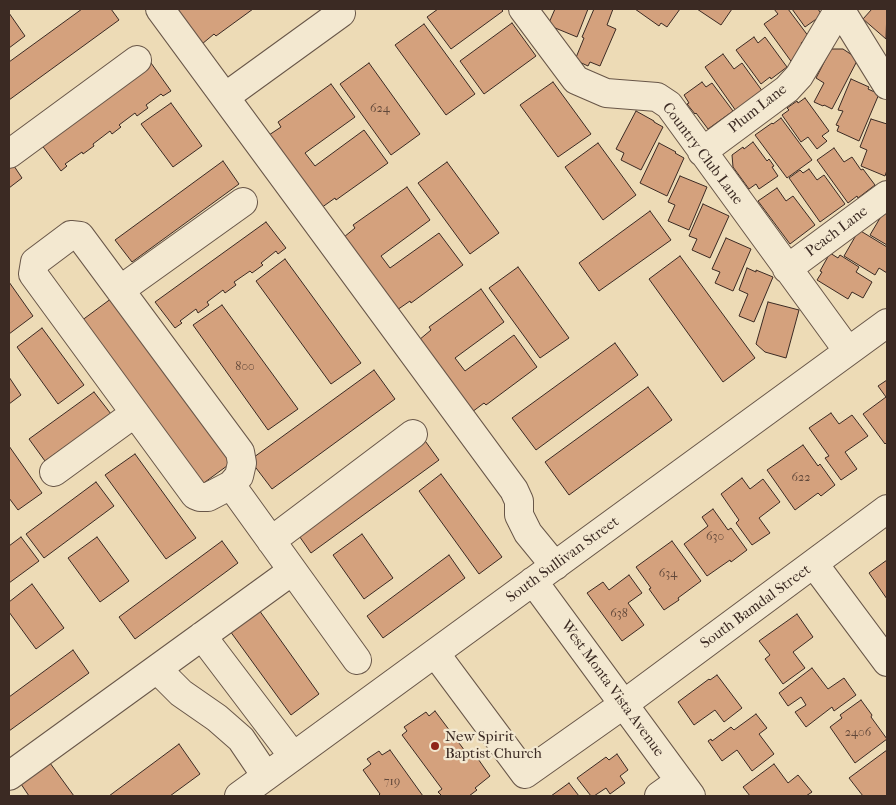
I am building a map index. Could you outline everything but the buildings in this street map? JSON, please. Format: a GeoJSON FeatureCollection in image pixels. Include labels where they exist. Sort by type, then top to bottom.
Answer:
{"type":"FeatureCollection","features":[{"type":"Feature","properties":{"kind":"street","name":"West Monta Vista Avenue"},"geometry":{"type":"LineString","coordinates":[[160,9],[514,490],[519,501],[519,515],[544,573],[677,791]]}},
{"type":"Feature","properties":{"kind":"street","name":"Country Club Lane"},"geometry":{"type":"LineString","coordinates":[[523,9],[576,80],[606,93],[657,97],[669,105],[848,352]]}},
{"type":"Feature","properties":{"kind":"street"},"geometry":{"type":"LineString","coordinates":[[840,9],[887,85]]}},
{"type":"Feature","properties":{"kind":"street","name":"Plum Lane"},"geometry":{"type":"LineString","coordinates":[[702,152],[787,89],[799,76],[840,9]]}},
{"type":"Feature","properties":{"kind":"street"},"geometry":{"type":"LineString","coordinates":[[225,97],[341,12]]}},
{"type":"Feature","properties":{"kind":"street"},"geometry":{"type":"LineString","coordinates":[[13,142],[136,60]]}},
{"type":"Feature","properties":{"kind":"street","name":"Peach Lane"},"geometry":{"type":"LineString","coordinates":[[787,269],[887,194]]}},
{"type":"Feature","properties":{"kind":"street"},"geometry":{"type":"LineString","coordinates":[[120,290],[243,202]]}},
{"type":"Feature","properties":{"kind":"street"},"geometry":{"type":"LineString","coordinates":[[71,235],[80,236],[120,290],[240,452],[242,464],[239,476],[230,485],[208,497],[195,495],[34,274],[35,262],[71,235]]}},
{"type":"Feature","properties":{"kind":"street","name":"South Sullivan Street"},"geometry":{"type":"LineString","coordinates":[[239,796],[887,323]]}},
{"type":"Feature","properties":{"kind":"street"},"geometry":{"type":"LineString","coordinates":[[54,472],[135,413]]}},
{"type":"Feature","properties":{"kind":"street"},"geometry":{"type":"LineString","coordinates":[[271,541],[413,434]]}},
{"type":"Feature","properties":{"kind":"street"},"geometry":{"type":"LineString","coordinates":[[230,485],[357,660]]}},
{"type":"Feature","properties":{"kind":"street","name":"South Bamdal Street"},"geometry":{"type":"LineString","coordinates":[[435,653],[526,774],[887,510]]}},
{"type":"Feature","properties":{"kind":"street"},"geometry":{"type":"LineString","coordinates":[[814,564],[887,662]]}},
{"type":"Feature","properties":{"kind":"street"},"geometry":{"type":"LineString","coordinates":[[9,776],[292,571]]}},
{"type":"Feature","properties":{"kind":"street"},"geometry":{"type":"LineString","coordinates":[[202,636],[293,756]]}},
{"type":"Feature","properties":{"kind":"street"},"geometry":{"type":"LineString","coordinates":[[157,670],[181,694],[217,718],[241,739],[266,776]]}},
{"type":"Feature","properties":{"kind":"place","name":"New Spirit Baptist Church"},"geometry":{"type":"Point","coordinates":[435,746]}}]}
